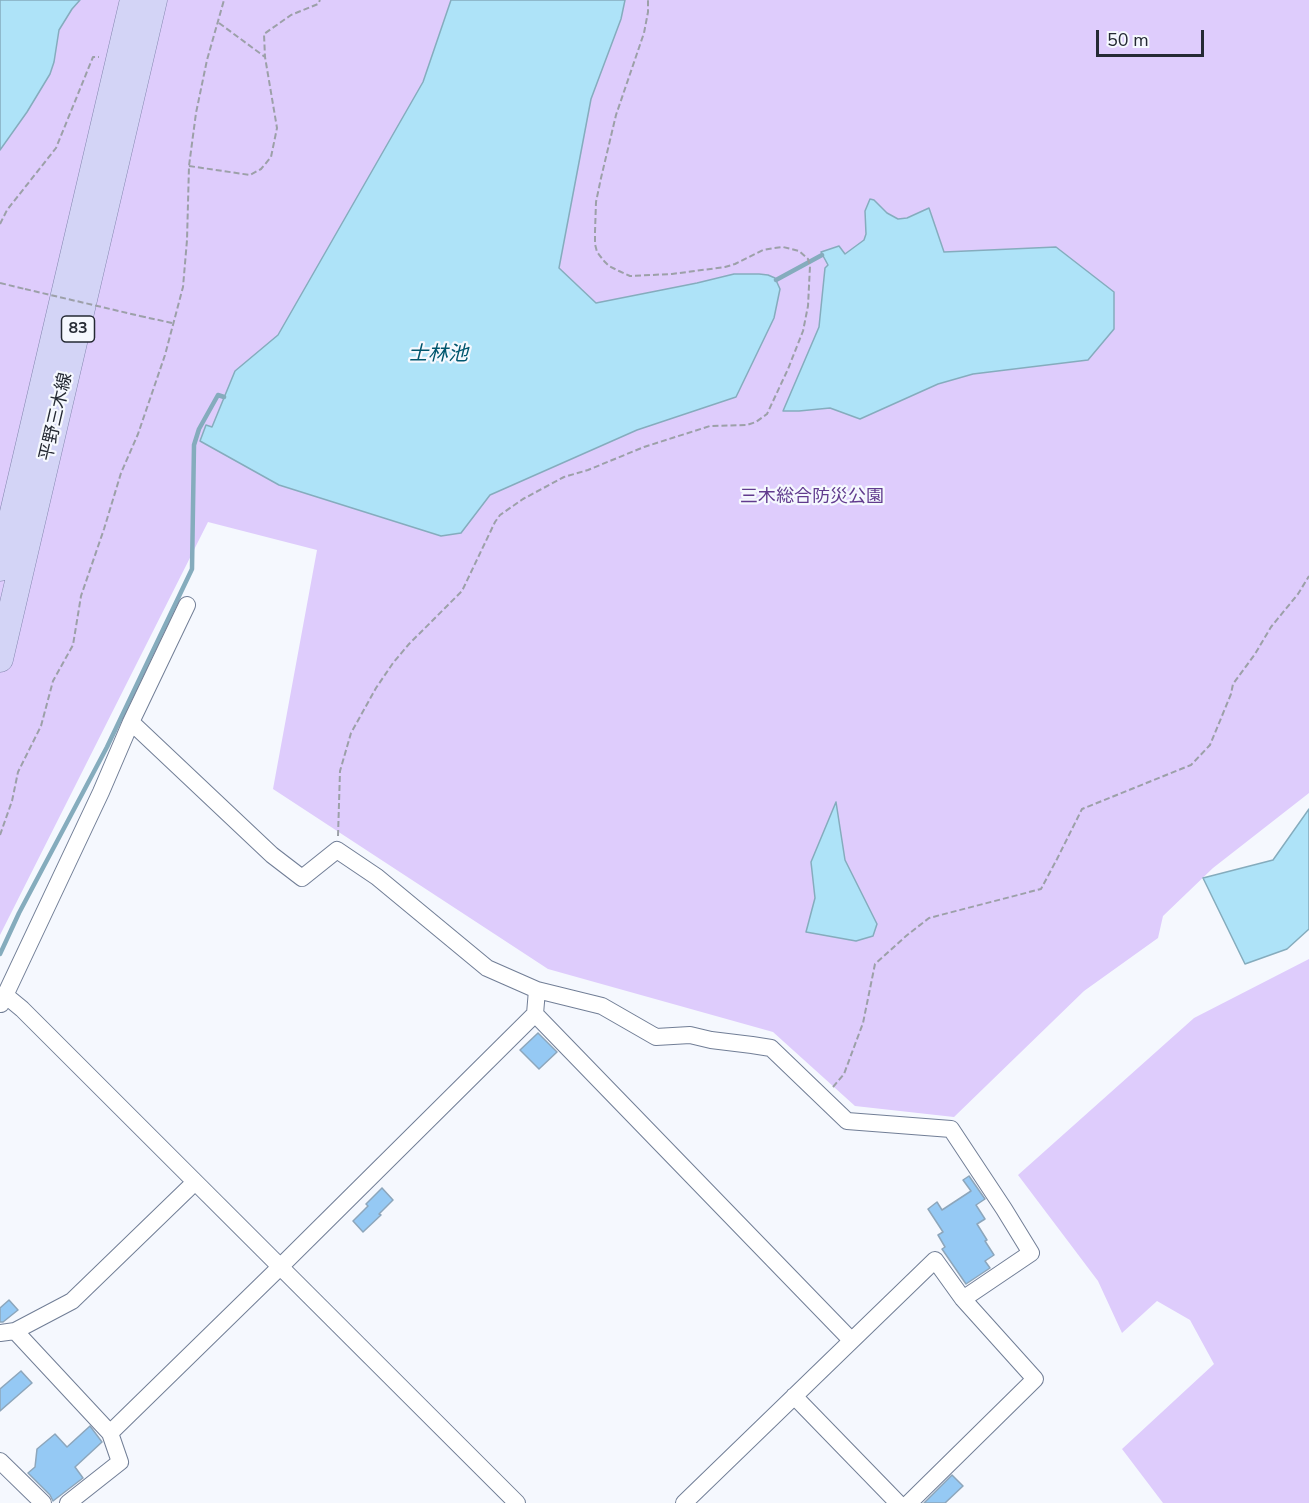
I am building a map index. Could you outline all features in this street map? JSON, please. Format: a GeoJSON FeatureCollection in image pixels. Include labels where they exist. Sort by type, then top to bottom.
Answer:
{"type":"FeatureCollection","features":[{"type":"Feature","properties":{"kind":"main road","name":"平野三木線"},"geometry":{"type":"LineString","coordinates":[[0,568],[133,0]]}},
{"type":"Feature","properties":{"kind":"main road","name":"平野三木線"},"geometry":{"type":"LineString","coordinates":[[0,659],[154,0]]}},
{"type":"Feature","properties":{"kind":"street"},"geometry":{"type":"LineString","coordinates":[[187,605],[3,1001],[22,1009],[517,1503]]}},
{"type":"Feature","properties":{"kind":"street"},"geometry":{"type":"LineString","coordinates":[[131,722],[272,855],[302,878],[338,850],[376,877],[488,968],[537,990],[602,1006],[656,1037],[690,1035],[771,1048],[846,1121],[951,1129],[1031,1252],[963,1299]]}},
{"type":"Feature","properties":{"kind":"street"},"geometry":{"type":"LineString","coordinates":[[110,1433],[535,1014],[537,990]]}},
{"type":"Feature","properties":{"kind":"street"},"geometry":{"type":"LineString","coordinates":[[535,1014],[851,1340]]}},
{"type":"Feature","properties":{"kind":"street"},"geometry":{"type":"LineString","coordinates":[[68,1503],[120,1462],[110,1433],[7,1332],[72,1301],[195,1182]]}},
{"type":"Feature","properties":{"kind":"street"},"geometry":{"type":"LineString","coordinates":[[684,1503],[934,1260],[963,1299],[1035,1379],[909,1503]]}},
{"type":"Feature","properties":{"kind":"street"},"geometry":{"type":"LineString","coordinates":[[794,1396],[898,1503]]}},
{"type":"Feature","properties":{"kind":"street"},"geometry":{"type":"LineString","coordinates":[[0,1461],[43,1503]]}},
{"type":"Feature","properties":{"kind":"path"},"geometry":{"type":"LineString","coordinates":[[0,835],[12,801],[18,772],[41,726],[53,681],[73,645],[81,596],[121,473],[138,434],[165,355],[183,287],[188,240],[189,166],[196,113],[207,60],[225,0]]}},
{"type":"Feature","properties":{"kind":"path"},"geometry":{"type":"LineString","coordinates":[[189,166],[250,175],[261,169],[271,157],[277,128],[265,57],[264,34],[291,15],[318,4],[320,0]]}},
{"type":"Feature","properties":{"kind":"path"},"geometry":{"type":"LineString","coordinates":[[338,850],[340,771],[351,733],[393,663],[462,591],[500,515],[523,499],[564,477],[588,470],[644,447],[711,426],[747,425],[756,422],[767,414],[803,331],[808,306],[810,266],[808,259],[799,251],[783,247],[763,250],[725,267],[672,274],[630,276],[609,266],[597,252],[595,244],[596,202],[616,115],[644,33],[648,0]]}},
{"type":"Feature","properties":{"kind":"path"},"geometry":{"type":"LineString","coordinates":[[218,22],[265,57]]}},
{"type":"Feature","properties":{"kind":"path"},"geometry":{"type":"LineString","coordinates":[[0,224],[7,210],[56,148],[93,57],[119,59]]}},
{"type":"Feature","properties":{"kind":"path"},"geometry":{"type":"LineString","coordinates":[[0,283],[172,323]]}},
{"type":"Feature","properties":{"kind":"path"},"geometry":{"type":"LineString","coordinates":[[823,1098],[844,1074],[863,1023],[875,964],[929,918],[1041,889],[1082,809],[1191,765],[1210,745],[1233,684],[1309,576]]}},
{"type":"Feature","properties":{"kind":"green space","name":"三木総合防災公園"},"geometry":{"type":"Polygon","coordinates":[[[0,0],[1309,0],[1309,793],[1213,868],[1163,916],[1158,938],[1084,991],[954,1117],[855,1106],[773,1032],[548,969],[273,789],[317,550],[208,522],[0,935],[0,0]]]}},
{"type":"Feature","properties":{"kind":"green space"},"geometry":{"type":"Polygon","coordinates":[[[1309,959],[1309,1503],[1163,1503],[1122,1449],[1214,1364],[1190,1320],[1157,1301],[1122,1333],[1098,1281],[1018,1175],[1194,1018],[1309,959]]]}},
{"type":"Feature","properties":{"kind":"water"},"geometry":{"type":"Polygon","coordinates":[[[0,0],[80,0],[59,30],[50,74],[0,150],[0,0]]]}},
{"type":"Feature","properties":{"kind":"water","name":"士林池"},"geometry":{"type":"Polygon","coordinates":[[[451,0],[625,0],[621,19],[591,99],[559,268],[596,303],[734,274],[768,275],[775,278],[780,289],[774,318],[736,397],[637,430],[490,495],[461,533],[441,536],[279,485],[200,441],[206,425],[212,427],[235,371],[278,335],[423,82],[451,0]]]}},
{"type":"Feature","properties":{"kind":"water"},"geometry":{"type":"Polygon","coordinates":[[[870,199],[898,219],[907,218],[929,208],[944,252],[1056,247],[1114,292],[1114,329],[1088,360],[973,374],[938,384],[860,419],[830,408],[783,411],[819,327],[825,268],[828,265],[821,252],[839,246],[845,254],[864,240],[865,211],[870,199]]]}},
{"type":"Feature","properties":{"kind":"water"},"geometry":{"type":"Polygon","coordinates":[[[836,802],[845,860],[877,924],[873,936],[856,941],[806,932],[815,898],[811,862],[836,802]]]}},
{"type":"Feature","properties":{"kind":"water"},"geometry":{"type":"Polygon","coordinates":[[[1309,809],[1309,929],[1287,949],[1245,964],[1203,878],[1273,860],[1309,809]]]}},
{"type":"Feature","properties":{"kind":"building"},"geometry":{"type":"Polygon","coordinates":[[[538,1033],[557,1052],[539,1069],[520,1050],[538,1033]]]}},
{"type":"Feature","properties":{"kind":"building"},"geometry":{"type":"Polygon","coordinates":[[[969,1176],[985,1199],[976,1205],[985,1219],[977,1224],[994,1255],[985,1261],[990,1268],[966,1284],[942,1249],[945,1247],[938,1235],[943,1232],[928,1209],[937,1202],[942,1210],[971,1191],[963,1180],[969,1176]]]}},
{"type":"Feature","properties":{"kind":"building"},"geometry":{"type":"Polygon","coordinates":[[[382,1188],[393,1200],[363,1232],[353,1221],[382,1188]]]}},
{"type":"Feature","properties":{"kind":"building"},"geometry":{"type":"Polygon","coordinates":[[[9,1300],[18,1310],[0,1322],[0,1308],[9,1300]]]}},
{"type":"Feature","properties":{"kind":"building"},"geometry":{"type":"Polygon","coordinates":[[[21,1371],[32,1383],[0,1411],[0,1389],[21,1371]]]}},
{"type":"Feature","properties":{"kind":"building"},"geometry":{"type":"Polygon","coordinates":[[[90,1426],[102,1442],[75,1467],[83,1478],[53,1501],[28,1473],[35,1467],[37,1449],[55,1434],[67,1447],[90,1426]]]}},
{"type":"Feature","properties":{"kind":"building"},"geometry":{"type":"Polygon","coordinates":[[[952,1475],[963,1486],[945,1503],[924,1503],[952,1475]]]}},
{"type":"Feature","properties":{"kind":"waterway"},"geometry":{"type":"LineString","coordinates":[[776,280],[822,255]]}},
{"type":"Feature","properties":{"kind":"waterway"},"geometry":{"type":"LineString","coordinates":[[0,954],[19,913],[107,747],[192,569],[194,445],[199,429],[218,395],[224,397]]}}]}
